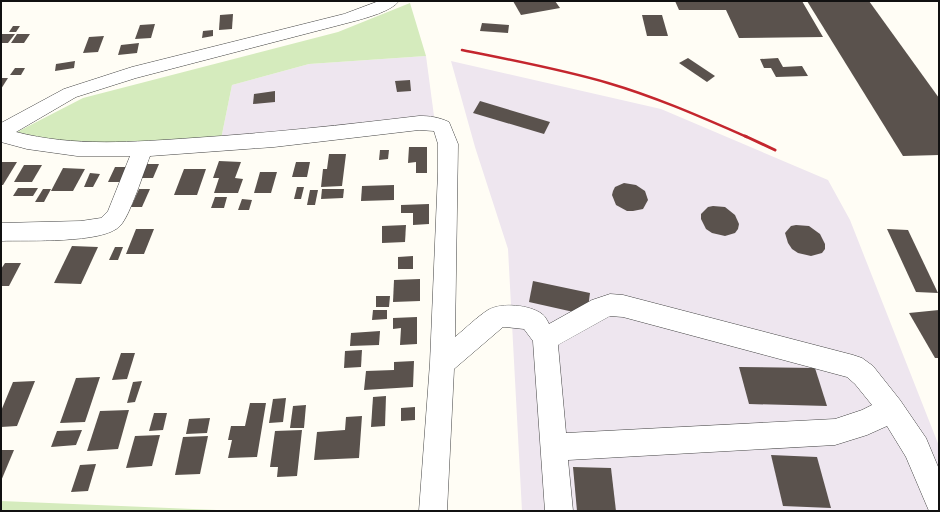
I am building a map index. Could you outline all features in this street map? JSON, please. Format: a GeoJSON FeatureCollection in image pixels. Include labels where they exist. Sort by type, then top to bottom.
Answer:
{"type":"FeatureCollection","features":[{"type":"Feature","properties":{"kind":"lane"},"geometry":{"type":"LineString","coordinates":[[1,134],[50,103],[95,84],[132,73],[335,22],[370,11],[391,1]]}},
{"type":"Feature","properties":{"kind":"lane"},"geometry":{"type":"LineString","coordinates":[[1,134],[28,142],[77,149],[143,149],[274,140],[412,124],[439,124],[445,131],[448,155],[442,363],[433,511]]}},
{"type":"Feature","properties":{"kind":"lane"},"geometry":{"type":"LineString","coordinates":[[1,232],[80,230],[101,227],[108,224],[114,219],[118,211],[143,149]]}},
{"type":"Feature","properties":{"kind":"lane"},"geometry":{"type":"LineString","coordinates":[[545,339],[600,308],[610,305],[623,306],[853,367],[864,375],[891,409],[916,448],[939,502]]}},
{"type":"Feature","properties":{"kind":"lane"},"geometry":{"type":"LineString","coordinates":[[442,363],[497,317],[502,315],[528,319],[534,322],[545,339],[559,511]]}},
{"type":"Feature","properties":{"kind":"lane"},"geometry":{"type":"LineString","coordinates":[[554,447],[835,432],[867,422],[891,409]]}},
{"type":"Feature","properties":{"kind":"shaded area"},"geometry":{"type":"Polygon","coordinates":[[[426,56],[434,116],[221,139],[232,85],[309,64],[426,56]]]}},
{"type":"Feature","properties":{"kind":"shaded area"},"geometry":{"type":"Polygon","coordinates":[[[451,61],[661,109],[828,180],[850,220],[939,446],[939,511],[522,511],[508,249],[475,147],[451,61]]]}},
{"type":"Feature","properties":{"kind":"green space"},"geometry":{"type":"Polygon","coordinates":[[[410,3],[426,56],[309,64],[232,85],[221,139],[80,146],[17,132],[83,98],[338,32],[410,3]]]}},
{"type":"Feature","properties":{"kind":"green space"},"geometry":{"type":"Polygon","coordinates":[[[1,501],[241,511],[1,511],[1,501]]]}},
{"type":"Feature","properties":{"kind":"building"},"geometry":{"type":"Polygon","coordinates":[[[513,1],[555,1],[560,8],[521,15],[513,1]]]}},
{"type":"Feature","properties":{"kind":"building"},"geometry":{"type":"Polygon","coordinates":[[[675,1],[802,1],[823,37],[739,38],[726,10],[679,10],[675,1]]]}},
{"type":"Feature","properties":{"kind":"building"},"geometry":{"type":"Polygon","coordinates":[[[807,1],[869,1],[939,98],[939,155],[903,156],[807,1]]]}},
{"type":"Feature","properties":{"kind":"building"},"geometry":{"type":"Polygon","coordinates":[[[233,14],[232,29],[219,30],[220,15],[233,14]]]}},
{"type":"Feature","properties":{"kind":"building"},"geometry":{"type":"Polygon","coordinates":[[[642,15],[662,15],[668,36],[647,36],[642,15]]]}},
{"type":"Feature","properties":{"kind":"building"},"geometry":{"type":"Polygon","coordinates":[[[482,23],[509,25],[508,33],[480,31],[482,23]]]}},
{"type":"Feature","properties":{"kind":"building"},"geometry":{"type":"Polygon","coordinates":[[[155,24],[151,38],[135,39],[140,25],[155,24]]]}},
{"type":"Feature","properties":{"kind":"building"},"geometry":{"type":"Polygon","coordinates":[[[13,26],[20,26],[16,32],[9,32],[13,26]]]}},
{"type":"Feature","properties":{"kind":"building"},"geometry":{"type":"Polygon","coordinates":[[[213,30],[213,36],[202,38],[203,31],[213,30]]]}},
{"type":"Feature","properties":{"kind":"building"},"geometry":{"type":"Polygon","coordinates":[[[1,34],[15,34],[8,43],[1,43],[1,34]]]}},
{"type":"Feature","properties":{"kind":"building"},"geometry":{"type":"Polygon","coordinates":[[[17,34],[30,34],[24,43],[11,43],[17,34]]]}},
{"type":"Feature","properties":{"kind":"building"},"geometry":{"type":"Polygon","coordinates":[[[104,36],[98,52],[83,53],[89,37],[104,36]]]}},
{"type":"Feature","properties":{"kind":"building"},"geometry":{"type":"Polygon","coordinates":[[[139,43],[137,53],[118,55],[121,45],[139,43]]]}},
{"type":"Feature","properties":{"kind":"building"},"geometry":{"type":"Polygon","coordinates":[[[688,58],[715,76],[707,82],[679,63],[688,58]]]}},
{"type":"Feature","properties":{"kind":"building"},"geometry":{"type":"Polygon","coordinates":[[[778,58],[783,67],[802,66],[808,76],[776,77],[771,68],[764,68],[760,59],[778,58]]]}},
{"type":"Feature","properties":{"kind":"building"},"geometry":{"type":"Polygon","coordinates":[[[75,61],[74,68],[55,71],[56,64],[75,61]]]}},
{"type":"Feature","properties":{"kind":"building"},"geometry":{"type":"Polygon","coordinates":[[[15,68],[25,68],[21,75],[10,75],[15,68]]]}},
{"type":"Feature","properties":{"kind":"building"},"geometry":{"type":"Polygon","coordinates":[[[1,78],[8,78],[1,89],[1,78]]]}},
{"type":"Feature","properties":{"kind":"building"},"geometry":{"type":"Polygon","coordinates":[[[410,80],[411,91],[397,92],[395,81],[410,80]]]}},
{"type":"Feature","properties":{"kind":"building"},"geometry":{"type":"Polygon","coordinates":[[[275,91],[275,102],[253,104],[254,94],[275,91]]]}},
{"type":"Feature","properties":{"kind":"building"},"geometry":{"type":"Polygon","coordinates":[[[480,101],[550,122],[544,134],[473,113],[480,101]]]}},
{"type":"Feature","properties":{"kind":"building"},"geometry":{"type":"Polygon","coordinates":[[[409,147],[427,147],[427,173],[416,173],[416,162],[408,163],[409,147]]]}},
{"type":"Feature","properties":{"kind":"building"},"geometry":{"type":"Polygon","coordinates":[[[380,150],[389,150],[388,159],[379,160],[380,150]]]}},
{"type":"Feature","properties":{"kind":"building"},"geometry":{"type":"Polygon","coordinates":[[[329,154],[346,154],[342,186],[321,187],[323,169],[327,169],[329,154]]]}},
{"type":"Feature","properties":{"kind":"building"},"geometry":{"type":"Polygon","coordinates":[[[219,161],[241,162],[235,178],[243,179],[238,193],[214,193],[219,178],[213,178],[219,161]]]}},
{"type":"Feature","properties":{"kind":"building"},"geometry":{"type":"Polygon","coordinates":[[[1,162],[17,162],[3,185],[1,185],[1,162]]]}},
{"type":"Feature","properties":{"kind":"building"},"geometry":{"type":"Polygon","coordinates":[[[296,162],[310,162],[307,177],[292,177],[296,162]]]}},
{"type":"Feature","properties":{"kind":"building"},"geometry":{"type":"Polygon","coordinates":[[[146,164],[159,164],[153,178],[140,178],[146,164]]]}},
{"type":"Feature","properties":{"kind":"building"},"geometry":{"type":"Polygon","coordinates":[[[24,165],[42,165],[32,182],[14,182],[24,165]]]}},
{"type":"Feature","properties":{"kind":"building"},"geometry":{"type":"Polygon","coordinates":[[[115,167],[130,167],[123,182],[108,182],[115,167]]]}},
{"type":"Feature","properties":{"kind":"building"},"geometry":{"type":"Polygon","coordinates":[[[63,168],[85,169],[73,191],[51,191],[63,168]]]}},
{"type":"Feature","properties":{"kind":"building"},"geometry":{"type":"Polygon","coordinates":[[[184,169],[206,169],[197,195],[174,195],[184,169]]]}},
{"type":"Feature","properties":{"kind":"building"},"geometry":{"type":"Polygon","coordinates":[[[260,172],[277,172],[271,193],[254,193],[260,172]]]}},
{"type":"Feature","properties":{"kind":"building"},"geometry":{"type":"Polygon","coordinates":[[[90,173],[100,174],[93,187],[84,187],[90,173]]]}},
{"type":"Feature","properties":{"kind":"building"},"geometry":{"type":"Polygon","coordinates":[[[624,183],[636,185],[645,191],[648,200],[643,209],[627,211],[616,205],[612,195],[613,191],[615,187],[624,183]]]}},
{"type":"Feature","properties":{"kind":"building"},"geometry":{"type":"Polygon","coordinates":[[[394,185],[394,200],[361,201],[362,186],[394,185]]]}},
{"type":"Feature","properties":{"kind":"building"},"geometry":{"type":"Polygon","coordinates":[[[297,187],[304,187],[301,199],[294,199],[297,187]]]}},
{"type":"Feature","properties":{"kind":"building"},"geometry":{"type":"Polygon","coordinates":[[[18,188],[38,188],[33,196],[13,196],[18,188]]]}},
{"type":"Feature","properties":{"kind":"building"},"geometry":{"type":"Polygon","coordinates":[[[43,189],[51,189],[44,202],[35,202],[43,189]]]}},
{"type":"Feature","properties":{"kind":"building"},"geometry":{"type":"Polygon","coordinates":[[[139,189],[150,189],[142,207],[131,207],[139,189]]]}},
{"type":"Feature","properties":{"kind":"building"},"geometry":{"type":"Polygon","coordinates":[[[322,189],[344,189],[343,198],[321,199],[322,189]]]}},
{"type":"Feature","properties":{"kind":"building"},"geometry":{"type":"Polygon","coordinates":[[[310,190],[318,190],[315,205],[307,205],[310,190]]]}},
{"type":"Feature","properties":{"kind":"building"},"geometry":{"type":"Polygon","coordinates":[[[215,197],[227,197],[224,208],[211,208],[215,197]]]}},
{"type":"Feature","properties":{"kind":"building"},"geometry":{"type":"Polygon","coordinates":[[[242,199],[252,200],[249,210],[238,210],[242,199]]]}},
{"type":"Feature","properties":{"kind":"building"},"geometry":{"type":"Polygon","coordinates":[[[429,204],[429,224],[413,225],[413,213],[401,213],[401,205],[429,204]]]}},
{"type":"Feature","properties":{"kind":"building"},"geometry":{"type":"Polygon","coordinates":[[[708,207],[725,207],[735,215],[739,224],[735,233],[725,236],[712,233],[706,229],[701,219],[701,214],[708,207]]]}},
{"type":"Feature","properties":{"kind":"building"},"geometry":{"type":"Polygon","coordinates":[[[406,225],[405,242],[382,243],[382,226],[406,225]]]}},
{"type":"Feature","properties":{"kind":"building"},"geometry":{"type":"Polygon","coordinates":[[[791,226],[809,226],[820,234],[825,244],[825,249],[822,253],[811,256],[798,253],[792,249],[788,243],[785,233],[791,226]]]}},
{"type":"Feature","properties":{"kind":"building"},"geometry":{"type":"Polygon","coordinates":[[[136,229],[154,229],[144,254],[126,254],[136,229]]]}},
{"type":"Feature","properties":{"kind":"building"},"geometry":{"type":"Polygon","coordinates":[[[887,229],[908,230],[938,293],[916,292],[887,229]]]}},
{"type":"Feature","properties":{"kind":"building"},"geometry":{"type":"Polygon","coordinates":[[[72,246],[98,247],[81,284],[54,283],[72,246]]]}},
{"type":"Feature","properties":{"kind":"building"},"geometry":{"type":"Polygon","coordinates":[[[115,247],[123,247],[118,260],[109,260],[115,247]]]}},
{"type":"Feature","properties":{"kind":"building"},"geometry":{"type":"Polygon","coordinates":[[[413,256],[413,269],[398,269],[398,257],[413,256]]]}},
{"type":"Feature","properties":{"kind":"building"},"geometry":{"type":"Polygon","coordinates":[[[5,263],[21,263],[9,286],[1,286],[1,269],[5,263]]]}},
{"type":"Feature","properties":{"kind":"building"},"geometry":{"type":"Polygon","coordinates":[[[420,279],[420,301],[393,302],[394,280],[420,279]]]}},
{"type":"Feature","properties":{"kind":"building"},"geometry":{"type":"Polygon","coordinates":[[[533,281],[590,293],[587,315],[529,302],[533,281]]]}},
{"type":"Feature","properties":{"kind":"building"},"geometry":{"type":"Polygon","coordinates":[[[376,296],[390,296],[389,307],[376,307],[376,296]]]}},
{"type":"Feature","properties":{"kind":"building"},"geometry":{"type":"Polygon","coordinates":[[[373,310],[387,310],[387,319],[372,320],[373,310]]]}},
{"type":"Feature","properties":{"kind":"building"},"geometry":{"type":"Polygon","coordinates":[[[939,310],[939,358],[935,358],[909,313],[939,310]]]}},
{"type":"Feature","properties":{"kind":"building"},"geometry":{"type":"Polygon","coordinates":[[[417,317],[417,344],[400,345],[401,328],[393,329],[393,318],[417,317]]]}},
{"type":"Feature","properties":{"kind":"building"},"geometry":{"type":"Polygon","coordinates":[[[380,331],[379,345],[350,346],[351,333],[380,331]]]}},
{"type":"Feature","properties":{"kind":"building"},"geometry":{"type":"Polygon","coordinates":[[[362,350],[361,367],[344,368],[345,351],[362,350]]]}},
{"type":"Feature","properties":{"kind":"building"},"geometry":{"type":"Polygon","coordinates":[[[121,353],[135,353],[127,379],[112,380],[121,353]]]}},
{"type":"Feature","properties":{"kind":"building"},"geometry":{"type":"Polygon","coordinates":[[[414,361],[413,387],[364,390],[366,371],[394,370],[394,362],[414,361]]]}},
{"type":"Feature","properties":{"kind":"building"},"geometry":{"type":"Polygon","coordinates":[[[739,367],[815,368],[827,406],[749,404],[739,367]]]}},
{"type":"Feature","properties":{"kind":"building"},"geometry":{"type":"Polygon","coordinates":[[[100,377],[85,422],[60,423],[76,378],[100,377]]]}},
{"type":"Feature","properties":{"kind":"building"},"geometry":{"type":"Polygon","coordinates":[[[35,381],[17,426],[1,427],[1,411],[13,382],[35,381]]]}},
{"type":"Feature","properties":{"kind":"building"},"geometry":{"type":"Polygon","coordinates":[[[142,381],[135,402],[127,403],[133,382],[142,381]]]}},
{"type":"Feature","properties":{"kind":"building"},"geometry":{"type":"Polygon","coordinates":[[[386,396],[385,426],[371,427],[373,397],[386,396]]]}},
{"type":"Feature","properties":{"kind":"building"},"geometry":{"type":"Polygon","coordinates":[[[286,398],[283,422],[269,423],[273,399],[286,398]]]}},
{"type":"Feature","properties":{"kind":"building"},"geometry":{"type":"Polygon","coordinates":[[[250,403],[266,403],[257,457],[228,458],[232,440],[228,440],[231,426],[245,426],[250,403]]]}},
{"type":"Feature","properties":{"kind":"building"},"geometry":{"type":"Polygon","coordinates":[[[306,405],[304,428],[290,428],[293,406],[306,405]]]}},
{"type":"Feature","properties":{"kind":"building"},"geometry":{"type":"Polygon","coordinates":[[[415,407],[415,420],[401,421],[401,408],[415,407]]]}},
{"type":"Feature","properties":{"kind":"building"},"geometry":{"type":"Polygon","coordinates":[[[129,410],[118,449],[87,451],[100,411],[129,410]]]}},
{"type":"Feature","properties":{"kind":"building"},"geometry":{"type":"Polygon","coordinates":[[[154,413],[167,413],[163,430],[149,431],[154,413]]]}},
{"type":"Feature","properties":{"kind":"building"},"geometry":{"type":"Polygon","coordinates":[[[362,416],[359,458],[314,460],[317,432],[345,430],[346,417],[362,416]]]}},
{"type":"Feature","properties":{"kind":"building"},"geometry":{"type":"Polygon","coordinates":[[[210,418],[207,433],[186,434],[189,419],[210,418]]]}},
{"type":"Feature","properties":{"kind":"building"},"geometry":{"type":"Polygon","coordinates":[[[82,430],[76,445],[51,447],[57,431],[82,430]]]}},
{"type":"Feature","properties":{"kind":"building"},"geometry":{"type":"Polygon","coordinates":[[[302,430],[297,476],[277,477],[278,467],[270,467],[275,431],[302,430]]]}},
{"type":"Feature","properties":{"kind":"building"},"geometry":{"type":"Polygon","coordinates":[[[160,435],[152,466],[126,468],[135,436],[160,435]]]}},
{"type":"Feature","properties":{"kind":"building"},"geometry":{"type":"Polygon","coordinates":[[[208,436],[200,474],[175,475],[183,437],[208,436]]]}},
{"type":"Feature","properties":{"kind":"building"},"geometry":{"type":"Polygon","coordinates":[[[1,450],[14,450],[1,481],[1,450]]]}},
{"type":"Feature","properties":{"kind":"building"},"geometry":{"type":"Polygon","coordinates":[[[771,455],[817,457],[831,508],[783,506],[771,455]]]}},
{"type":"Feature","properties":{"kind":"building"},"geometry":{"type":"Polygon","coordinates":[[[96,464],[88,491],[71,492],[80,465],[96,464]]]}},
{"type":"Feature","properties":{"kind":"building"},"geometry":{"type":"Polygon","coordinates":[[[573,467],[611,468],[616,511],[577,511],[573,467]]]}},
{"type":"Feature","properties":{"kind":"railway"},"geometry":{"type":"LineString","coordinates":[[462,50],[554,69],[608,83],[661,101],[747,137]]}},
{"type":"Feature","properties":{"kind":"railway"},"geometry":{"type":"LineString","coordinates":[[745,136],[775,150]]}}]}
